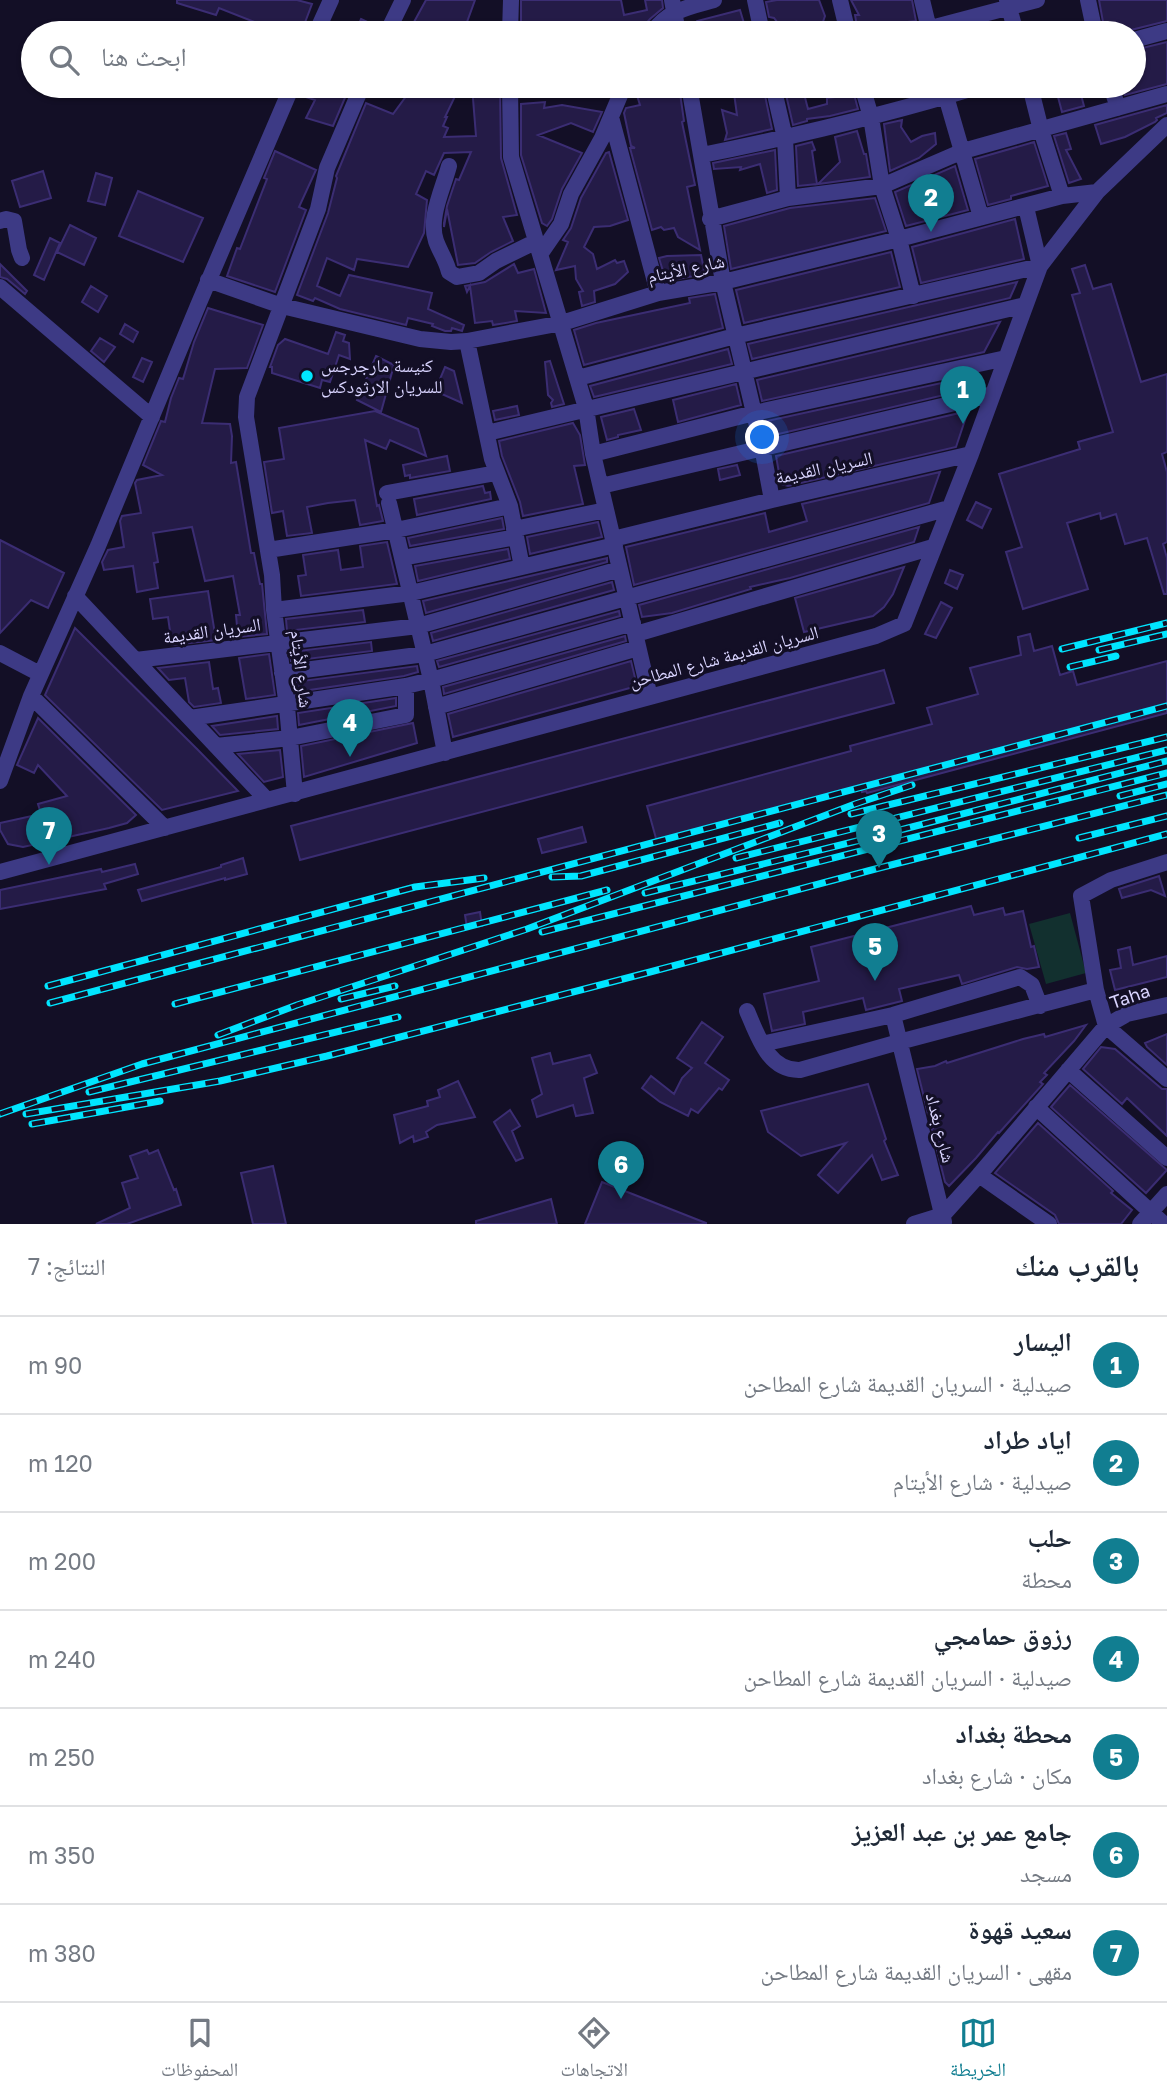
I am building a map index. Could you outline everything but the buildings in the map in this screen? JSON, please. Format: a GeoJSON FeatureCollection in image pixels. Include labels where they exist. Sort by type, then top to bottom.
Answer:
{"type":"FeatureCollection","features":[{"type":"Feature","properties":{"kind":"street"},"geometry":{"type":"LineString","coordinates":[[321,21],[331,0]]}},
{"type":"Feature","properties":{"kind":"street"},"geometry":{"type":"LineString","coordinates":[[393,21],[403,0]]}},
{"type":"Feature","properties":{"kind":"street"},"geometry":{"type":"LineString","coordinates":[[510,21],[511,0]]}},
{"type":"Feature","properties":{"kind":"street"},"geometry":{"type":"LineString","coordinates":[[661,21],[673,6],[714,0]]}},
{"type":"Feature","properties":{"kind":"street"},"geometry":{"type":"LineString","coordinates":[[755,0],[759,21]]}},
{"type":"Feature","properties":{"kind":"street"},"geometry":{"type":"LineString","coordinates":[[840,0],[845,21]]}},
{"type":"Feature","properties":{"kind":"street"},"geometry":{"type":"LineString","coordinates":[[922,0],[927,21]]}},
{"type":"Feature","properties":{"kind":"street"},"geometry":{"type":"LineString","coordinates":[[959,21],[1008,4],[1037,0]]}},
{"type":"Feature","properties":{"kind":"street"},"geometry":{"type":"LineString","coordinates":[[1088,0],[1092,21]]}},
{"type":"Feature","properties":{"kind":"street"},"geometry":{"type":"LineString","coordinates":[[1008,4],[1013,21]]}},
{"type":"Feature","properties":{"kind":"street"},"geometry":{"type":"LineString","coordinates":[[1146,37],[1167,31]]}},
{"type":"Feature","properties":{"kind":"street"},"geometry":{"type":"LineString","coordinates":[[710,219],[788,198],[883,186],[963,150],[1167,94]]}},
{"type":"Feature","properties":{"kind":"street"},"geometry":{"type":"LineString","coordinates":[[0,781],[40,674],[287,98]]}},
{"type":"Feature","properties":{"kind":"street","name":"شارع الأيتام"},"geometry":{"type":"LineString","coordinates":[[295,794],[268,550],[246,417],[247,397],[318,209],[327,168],[357,98]]}},
{"type":"Feature","properties":{"kind":"street"},"geometry":{"type":"LineString","coordinates":[[510,98],[511,157],[586,408],[593,454],[650,697]]}},
{"type":"Feature","properties":{"kind":"street"},"geometry":{"type":"LineString","coordinates":[[449,166],[433,222],[435,240],[449,272],[457,277],[479,274],[496,261],[539,247],[561,224],[571,194],[619,98]]}},
{"type":"Feature","properties":{"kind":"street","name":"السريان القديمة"},"geometry":{"type":"LineString","coordinates":[[691,98],[710,219],[772,500]]}},
{"type":"Feature","properties":{"kind":"street"},"geometry":{"type":"LineString","coordinates":[[776,98],[785,138],[788,198]]}},
{"type":"Feature","properties":{"kind":"street"},"geometry":{"type":"LineString","coordinates":[[865,98],[883,186],[913,296]]}},
{"type":"Feature","properties":{"kind":"street"},"geometry":{"type":"LineString","coordinates":[[702,155],[871,117],[925,98]]}},
{"type":"Feature","properties":{"kind":"street"},"geometry":{"type":"LineString","coordinates":[[947,98],[981,217]]}},
{"type":"Feature","properties":{"kind":"street"},"geometry":{"type":"LineString","coordinates":[[1033,98],[1062,196]]}},
{"type":"Feature","properties":{"kind":"street"},"geometry":{"type":"LineString","coordinates":[[1115,98],[1118,108]]}},
{"type":"Feature","properties":{"kind":"street"},"geometry":{"type":"LineString","coordinates":[[611,117],[658,293]]}},
{"type":"Feature","properties":{"kind":"street","name":"السريان القديمة شارع المطاحن"},"geometry":{"type":"LineString","coordinates":[[0,872],[876,636],[904,624],[971,454],[1040,266],[1097,192],[1167,125]]}},
{"type":"Feature","properties":{"kind":"street","name":"شارع الأيتام"},"geometry":{"type":"LineString","coordinates":[[208,280],[282,306],[420,339],[467,341],[562,323],[658,293],[723,282],[1062,196],[1097,192]]}},
{"type":"Feature","properties":{"kind":"street"},"geometry":{"type":"LineString","coordinates":[[578,378],[735,336],[1040,266],[1026,207]]}},
{"type":"Feature","properties":{"kind":"street"},"geometry":{"type":"LineString","coordinates":[[0,221],[13,221],[22,258]]}},
{"type":"Feature","properties":{"kind":"street"},"geometry":{"type":"LineString","coordinates":[[0,287],[152,417]]}},
{"type":"Feature","properties":{"kind":"street"},"geometry":{"type":"LineString","coordinates":[[487,433],[1025,305]]}},
{"type":"Feature","properties":{"kind":"street"},"geometry":{"type":"LineString","coordinates":[[467,341],[492,459],[510,506],[522,567]]}},
{"type":"Feature","properties":{"kind":"street"},"geometry":{"type":"LineString","coordinates":[[593,454],[754,413],[1006,358]]}},
{"type":"Feature","properties":{"kind":"street"},"geometry":{"type":"LineString","coordinates":[[601,486],[993,394]]}},
{"type":"Feature","properties":{"kind":"street","name":"السريان القديمة"},"geometry":{"type":"LineString","coordinates":[[274,610],[411,593],[522,567],[772,500],[971,454]]}},
{"type":"Feature","properties":{"kind":"street"},"geometry":{"type":"LineString","coordinates":[[445,753],[431,680],[388,498],[496,473]]}},
{"type":"Feature","properties":{"kind":"street"},"geometry":{"type":"LineString","coordinates":[[268,550],[396,530],[510,506]]}},
{"type":"Feature","properties":{"kind":"street"},"geometry":{"type":"LineString","coordinates":[[282,673],[425,654],[949,508]]}},
{"type":"Feature","properties":{"kind":"street"},"geometry":{"type":"LineString","coordinates":[[402,558],[607,510]]}},
{"type":"Feature","properties":{"kind":"street"},"geometry":{"type":"LineString","coordinates":[[436,707],[636,635],[933,547]]}},
{"type":"Feature","properties":{"kind":"street","name":"السريان القديمة"},"geometry":{"type":"LineString","coordinates":[[136,660],[418,626],[620,569]]}},
{"type":"Feature","properties":{"kind":"street"},"geometry":{"type":"LineString","coordinates":[[75,596],[267,800]]}},
{"type":"Feature","properties":{"kind":"street"},"geometry":{"type":"LineString","coordinates":[[190,718],[406,686],[636,635]]}},
{"type":"Feature","properties":{"kind":"street"},"geometry":{"type":"LineString","coordinates":[[0,653],[40,674]]}},
{"type":"Feature","properties":{"kind":"street"},"geometry":{"type":"LineString","coordinates":[[216,746],[290,738],[406,715],[406,686]]}},
{"type":"Feature","properties":{"kind":"street"},"geometry":{"type":"LineString","coordinates":[[31,696],[165,828]]}},
{"type":"Feature","properties":{"kind":"street"},"geometry":{"type":"LineString","coordinates":[[1167,862],[1111,880],[1081,896],[1096,990],[1106,1026],[1167,1079]]}},
{"type":"Feature","properties":{"kind":"street"},"geometry":{"type":"LineString","coordinates":[[762,1044],[893,1015],[1020,977],[1032,985],[1040,1006]]}},
{"type":"Feature","properties":{"kind":"street"},"geometry":{"type":"LineString","coordinates":[[747,1011],[771,1058],[779,1066],[800,1070],[1096,990]]}},
{"type":"Feature","properties":{"kind":"street","name":"Taha"},"geometry":{"type":"LineString","coordinates":[[1106,1026],[1127,1014],[1167,1005]]}},
{"type":"Feature","properties":{"kind":"street","name":"شارع بغداد"},"geometry":{"type":"LineString","coordinates":[[893,1015],[944,1219]]}},
{"type":"Feature","properties":{"kind":"street"},"geometry":{"type":"LineString","coordinates":[[914,1224],[944,1219],[1106,1026]]}},
{"type":"Feature","properties":{"kind":"street"},"geometry":{"type":"LineString","coordinates":[[1068,1070],[1167,1158]]}},
{"type":"Feature","properties":{"kind":"street"},"geometry":{"type":"LineString","coordinates":[[1036,1107],[1145,1218],[1164,1224]]}},
{"type":"Feature","properties":{"kind":"street"},"geometry":{"type":"LineString","coordinates":[[979,1175],[1049,1224]]}},
{"type":"Feature","properties":{"kind":"street"},"geometry":{"type":"LineString","coordinates":[[1145,1218],[1167,1194]]}},
{"type":"Feature","properties":{"kind":"green space"},"geometry":{"type":"Polygon","coordinates":[[[1070,913],[1086,973],[1046,984],[1029,924],[1070,913]]]}},
{"type":"Feature","properties":{"kind":"railway"},"geometry":{"type":"LineString","coordinates":[[1062,649],[1167,623]]}},
{"type":"Feature","properties":{"kind":"railway"},"geometry":{"type":"LineString","coordinates":[[1099,650],[1167,634]]}},
{"type":"Feature","properties":{"kind":"railway"},"geometry":{"type":"LineString","coordinates":[[1070,667],[1116,656]]}},
{"type":"Feature","properties":{"kind":"railway"},"geometry":{"type":"LineString","coordinates":[[50,1003],[1167,706]]}},
{"type":"Feature","properties":{"kind":"railway"},"geometry":{"type":"LineString","coordinates":[[851,814],[1167,737]]}},
{"type":"Feature","properties":{"kind":"railway"},"geometry":{"type":"LineString","coordinates":[[736,858],[1167,750]]}},
{"type":"Feature","properties":{"kind":"railway"},"geometry":{"type":"LineString","coordinates":[[645,893],[1167,761]]}},
{"type":"Feature","properties":{"kind":"railway"},"geometry":{"type":"LineString","coordinates":[[542,932],[1167,773]]}},
{"type":"Feature","properties":{"kind":"railway"},"geometry":{"type":"LineString","coordinates":[[1120,796],[1167,784]]}},
{"type":"Feature","properties":{"kind":"railway"},"geometry":{"type":"LineString","coordinates":[[218,1035],[297,1005],[527,929],[855,804],[912,785]]}},
{"type":"Feature","properties":{"kind":"railway"},"geometry":{"type":"LineString","coordinates":[[0,1114],[142,1064],[879,868],[1167,795]]}},
{"type":"Feature","properties":{"kind":"railway"},"geometry":{"type":"LineString","coordinates":[[1079,838],[1167,816]]}},
{"type":"Feature","properties":{"kind":"railway"},"geometry":{"type":"LineString","coordinates":[[552,877],[581,876],[780,823]]}},
{"type":"Feature","properties":{"kind":"railway"},"geometry":{"type":"LineString","coordinates":[[26,1114],[220,1081],[327,1056],[1167,834]]}},
{"type":"Feature","properties":{"kind":"railway"},"geometry":{"type":"LineString","coordinates":[[48,986],[415,887],[484,878]]}},
{"type":"Feature","properties":{"kind":"railway"},"geometry":{"type":"LineString","coordinates":[[175,1004],[607,890]]}},
{"type":"Feature","properties":{"kind":"railway"},"geometry":{"type":"LineString","coordinates":[[341,999],[395,986]]}},
{"type":"Feature","properties":{"kind":"railway"},"geometry":{"type":"LineString","coordinates":[[89,1092],[398,1017]]}},
{"type":"Feature","properties":{"kind":"railway"},"geometry":{"type":"LineString","coordinates":[[32,1124],[160,1101]]}},
{"type":"Feature","properties":{"kind":"place","name":"اياد طراد"},"geometry":{"type":"Point","coordinates":[931,232]}},
{"type":"Feature","properties":{"kind":"place","name":"كنيسة مارجرجس للسريان الارثودكس"},"geometry":{"type":"Point","coordinates":[307,376]}},
{"type":"Feature","properties":{"kind":"place","name":"اليسار"},"geometry":{"type":"Point","coordinates":[963,424]}},
{"type":"Feature","properties":{"kind":"place","name":"رزوق حمامجي"},"geometry":{"type":"Point","coordinates":[350,757]}},
{"type":"Feature","properties":{"kind":"place","name":"سعيد قهوة"},"geometry":{"type":"Point","coordinates":[49,865]}},
{"type":"Feature","properties":{"kind":"place","name":"حلب"},"geometry":{"type":"Point","coordinates":[879,868]}},
{"type":"Feature","properties":{"kind":"place","name":"محطة بغداد"},"geometry":{"type":"Point","coordinates":[875,981]}},
{"type":"Feature","properties":{"kind":"place","name":"جامع عمر بن عبد العزيز"},"geometry":{"type":"Point","coordinates":[621,1199]}}]}
